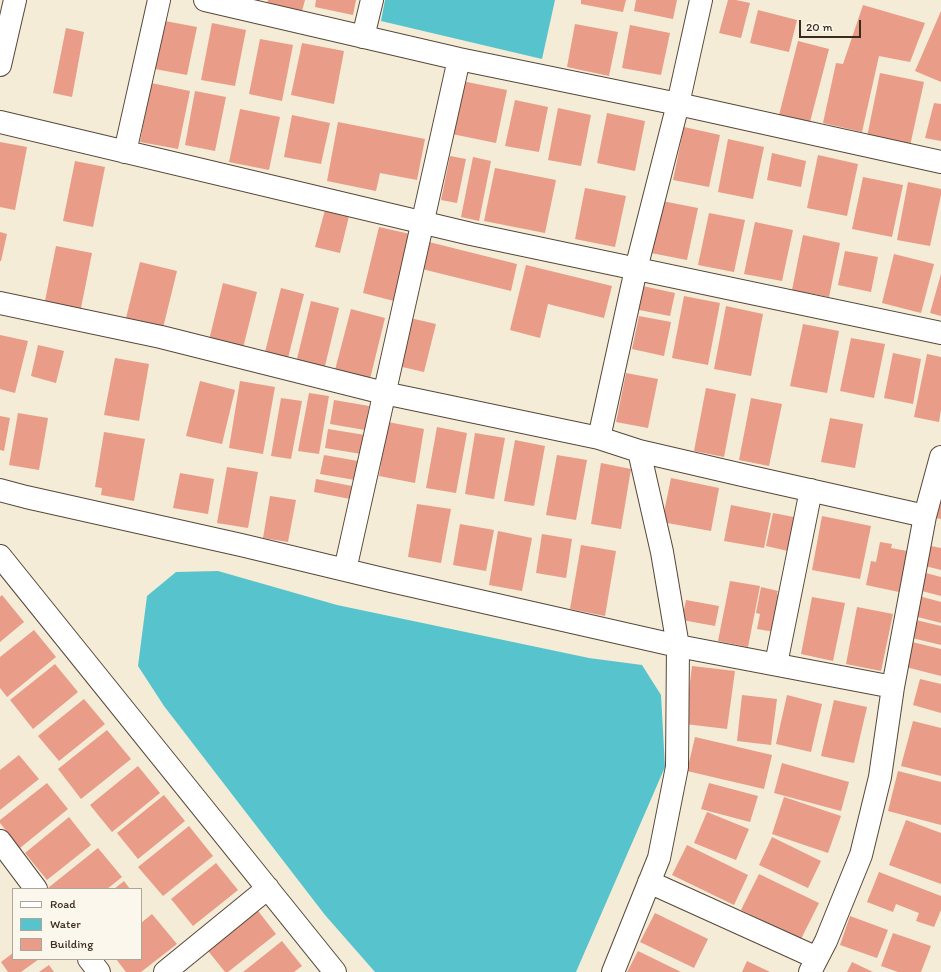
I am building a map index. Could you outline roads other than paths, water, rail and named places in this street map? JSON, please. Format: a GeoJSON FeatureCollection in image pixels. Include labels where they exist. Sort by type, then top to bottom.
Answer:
{"type":"FeatureCollection","features":[{"type":"Feature","properties":{"kind":"street"},"geometry":{"type":"LineString","coordinates":[[0,65],[15,0]]}},
{"type":"Feature","properties":{"kind":"street"},"geometry":{"type":"LineString","coordinates":[[125,152],[159,0]]}},
{"type":"Feature","properties":{"kind":"street"},"geometry":{"type":"LineString","coordinates":[[205,0],[459,59],[678,104],[941,162]]}},
{"type":"Feature","properties":{"kind":"street"},"geometry":{"type":"LineString","coordinates":[[363,37],[372,0]]}},
{"type":"Feature","properties":{"kind":"street"},"geometry":{"type":"LineString","coordinates":[[599,438],[636,269],[678,104],[701,0]]}},
{"type":"Feature","properties":{"kind":"street"},"geometry":{"type":"LineString","coordinates":[[345,570],[459,59]]}},
{"type":"Feature","properties":{"kind":"street"},"geometry":{"type":"LineString","coordinates":[[0,122],[422,223],[941,333]]}},
{"type":"Feature","properties":{"kind":"street"},"geometry":{"type":"LineString","coordinates":[[0,303],[161,337],[384,393],[599,438],[639,451],[925,516]]}},
{"type":"Feature","properties":{"kind":"street"},"geometry":{"type":"LineString","coordinates":[[613,972],[659,858],[677,767],[678,646],[662,552],[639,451]]}},
{"type":"Feature","properties":{"kind":"street"},"geometry":{"type":"LineString","coordinates":[[649,882],[814,965],[826,941],[861,855],[880,777],[893,687],[925,516],[941,457]]}},
{"type":"Feature","properties":{"kind":"street"},"geometry":{"type":"LineString","coordinates":[[0,490],[678,646],[893,687]]}},
{"type":"Feature","properties":{"kind":"street"},"geometry":{"type":"LineString","coordinates":[[776,664],[811,490]]}},
{"type":"Feature","properties":{"kind":"street"},"geometry":{"type":"LineString","coordinates":[[0,556],[335,972]]}},
{"type":"Feature","properties":{"kind":"street"},"geometry":{"type":"LineString","coordinates":[[0,841],[35,888]]}},
{"type":"Feature","properties":{"kind":"street"},"geometry":{"type":"LineString","coordinates":[[165,972],[268,888]]}},
{"type":"Feature","properties":{"kind":"street"},"geometry":{"type":"LineString","coordinates":[[90,960],[99,972]]}},
{"type":"Feature","properties":{"kind":"water"},"geometry":{"type":"Polygon","coordinates":[[[385,0],[555,0],[542,59],[381,21],[385,0]]]}},
{"type":"Feature","properties":{"kind":"water"},"geometry":{"type":"Polygon","coordinates":[[[218,571],[337,605],[589,658],[642,665],[661,695],[665,767],[576,972],[375,972],[325,915],[164,706],[138,666],[147,596],[176,572],[218,571]]]}}]}
